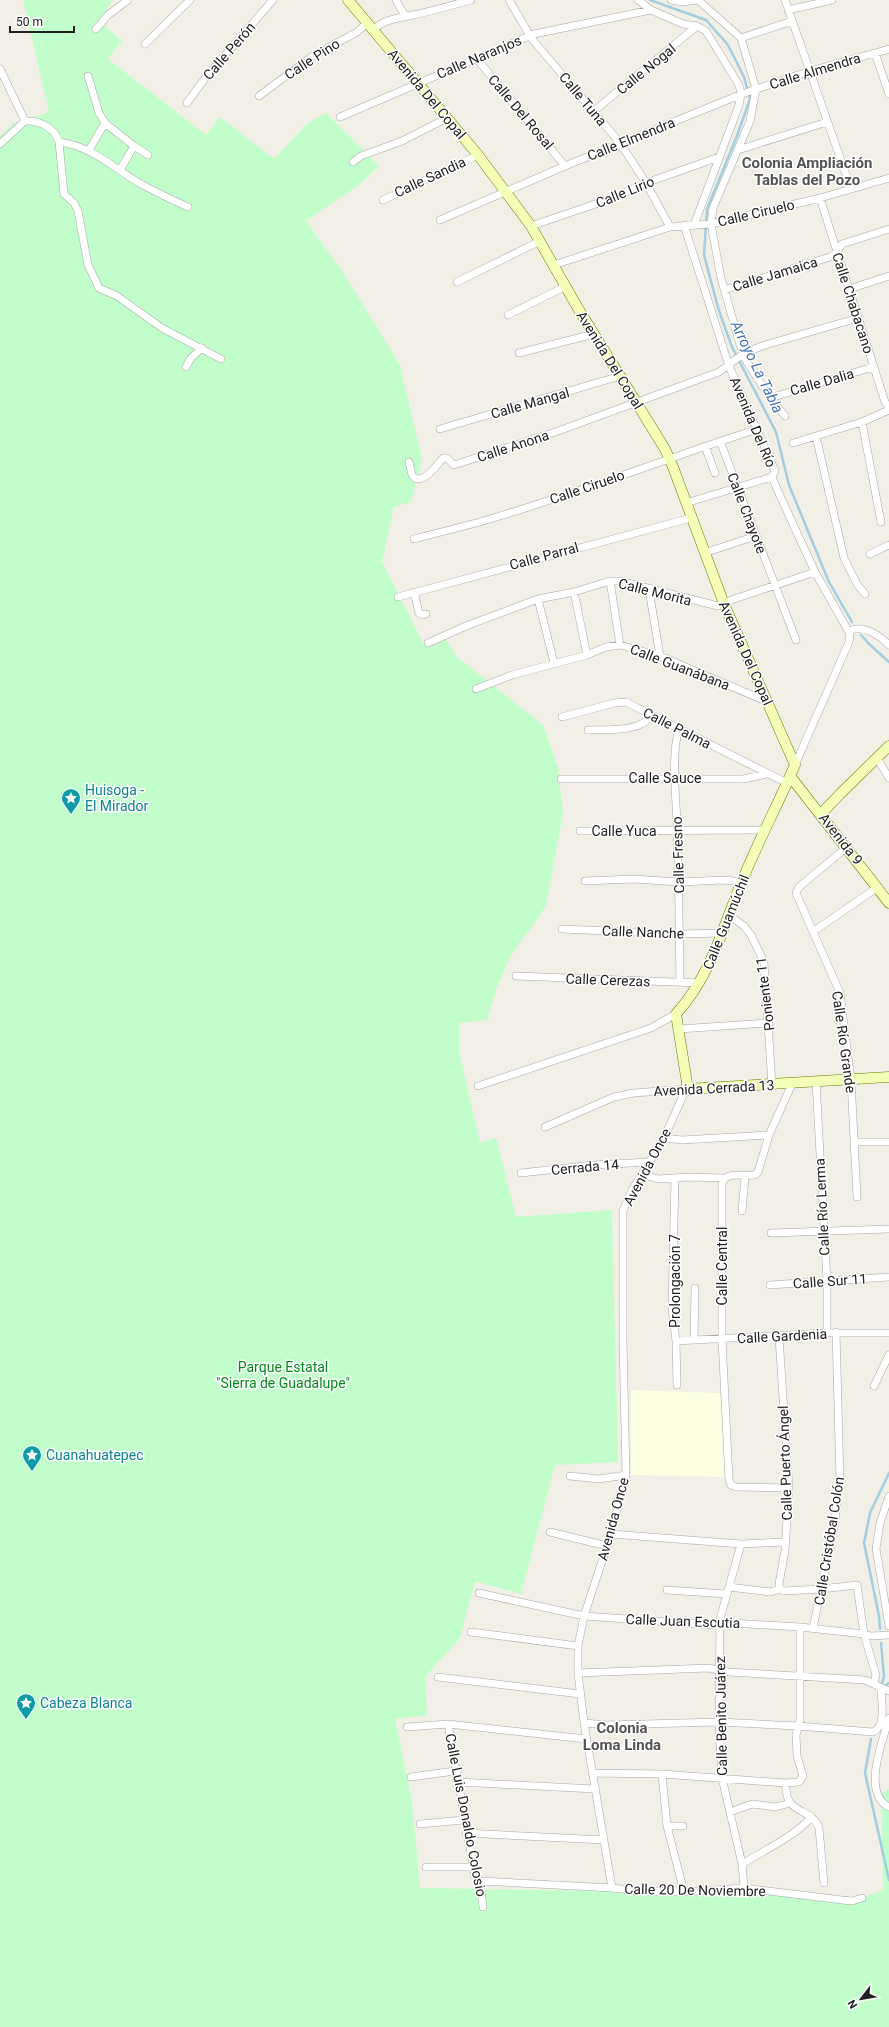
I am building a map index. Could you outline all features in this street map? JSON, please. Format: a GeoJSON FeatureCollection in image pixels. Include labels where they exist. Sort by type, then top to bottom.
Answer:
{"type":"FeatureCollection","features":[{"type":"Feature","properties":{"kind":"street"},"geometry":{"type":"LineString","coordinates":[[96,29],[108,16],[128,0]]}},
{"type":"Feature","properties":{"kind":"street"},"geometry":{"type":"LineString","coordinates":[[145,44],[190,0]]}},
{"type":"Feature","properties":{"kind":"street","name":"Calle Perón"},"geometry":{"type":"LineString","coordinates":[[187,103],[206,77],[273,0]]}},
{"type":"Feature","properties":{"kind":"street","name":"Avenida Del Copal"},"geometry":{"type":"LineString","coordinates":[[348,0],[478,155],[531,226],[594,334],[669,457],[724,604],[795,764]]}},
{"type":"Feature","properties":{"kind":"street"},"geometry":{"type":"LineString","coordinates":[[396,0],[405,16]]}},
{"type":"Feature","properties":{"kind":"street"},"geometry":{"type":"LineString","coordinates":[[370,26],[386,20],[455,2],[471,0]]}},
{"type":"Feature","properties":{"kind":"street","name":"Calle Tuna"},"geometry":{"type":"LineString","coordinates":[[509,0],[529,36],[620,143],[646,183],[670,227]]}},
{"type":"Feature","properties":{"kind":"street"},"geometry":{"type":"LineString","coordinates":[[638,0],[651,10],[683,24],[703,28],[710,37],[738,85],[741,94],[739,105],[694,225]]}},
{"type":"Feature","properties":{"kind":"street"},"geometry":{"type":"LineString","coordinates":[[676,1],[697,0],[741,38],[792,21]]}},
{"type":"Feature","properties":{"kind":"street"},"geometry":{"type":"LineString","coordinates":[[785,0],[851,189]]}},
{"type":"Feature","properties":{"kind":"street"},"geometry":{"type":"LineString","coordinates":[[788,10],[832,0]]}},
{"type":"Feature","properties":{"kind":"street"},"geometry":{"type":"LineString","coordinates":[[529,36],[651,10]]}},
{"type":"Feature","properties":{"kind":"street","name":"Calle Pino"},"geometry":{"type":"LineString","coordinates":[[259,96],[313,56],[370,26]]}},
{"type":"Feature","properties":{"kind":"street","name":"Calle Nogal"},"geometry":{"type":"LineString","coordinates":[[594,111],[697,26]]}},
{"type":"Feature","properties":{"kind":"street","name":"Calle Naranjos"},"geometry":{"type":"LineString","coordinates":[[340,117],[529,36]]}},
{"type":"Feature","properties":{"kind":"street","name":"Avenida Del Río"},"geometry":{"type":"LineString","coordinates":[[741,38],[754,89],[750,121],[713,208],[708,224],[741,355],[770,398],[785,416]]}},
{"type":"Feature","properties":{"kind":"street","name":"Calle Almendra"},"geometry":{"type":"LineString","coordinates":[[754,89],[810,71],[889,49]]}},
{"type":"Feature","properties":{"kind":"street","name":"Calle Almendra"},"geometry":{"type":"LineString","coordinates":[[875,53],[889,94]]}},
{"type":"Feature","properties":{"kind":"street","name":"Calle Del Rosal"},"geometry":{"type":"LineString","coordinates":[[477,59],[565,166]]}},
{"type":"Feature","properties":{"kind":"street"},"geometry":{"type":"LineString","coordinates":[[0,69],[25,122]]}},
{"type":"Feature","properties":{"kind":"street"},"geometry":{"type":"LineString","coordinates":[[88,76],[99,113],[105,123],[148,155]]}},
{"type":"Feature","properties":{"kind":"street","name":"Calle Elmendra"},"geometry":{"type":"LineString","coordinates":[[506,192],[620,143],[754,89]]}},
{"type":"Feature","properties":{"kind":"street"},"geometry":{"type":"LineString","coordinates":[[353,162],[362,156],[402,141],[447,118]]}},
{"type":"Feature","properties":{"kind":"street"},"geometry":{"type":"LineString","coordinates":[[0,144],[25,122],[38,123],[54,132],[59,142],[64,194],[74,203],[78,211],[88,265],[95,283],[99,288],[117,296],[162,328],[222,359]]}},
{"type":"Feature","properties":{"kind":"street"},"geometry":{"type":"LineString","coordinates":[[738,150],[827,122]]}},
{"type":"Feature","properties":{"kind":"street"},"geometry":{"type":"LineString","coordinates":[[89,150],[105,123]]}},
{"type":"Feature","properties":{"kind":"street"},"geometry":{"type":"LineString","coordinates":[[59,142],[70,143],[89,150],[140,184],[188,207]]}},
{"type":"Feature","properties":{"kind":"street"},"geometry":{"type":"LineString","coordinates":[[120,170],[134,146]]}},
{"type":"Feature","properties":{"kind":"street","name":"Calle Sandia"},"geometry":{"type":"LineString","coordinates":[[384,200],[478,155]]}},
{"type":"Feature","properties":{"kind":"street","name":"Calle Lirio"},"geometry":{"type":"LineString","coordinates":[[531,226],[616,197],[646,183],[719,157]]}},
{"type":"Feature","properties":{"kind":"street","name":"Calle Ciruelo"},"geometry":{"type":"LineString","coordinates":[[554,266],[670,227],[708,224],[820,198],[889,178]]}},
{"type":"Feature","properties":{"kind":"street"},"geometry":{"type":"LineString","coordinates":[[440,220],[506,192]]}},
{"type":"Feature","properties":{"kind":"street","name":"Calle Chabacano"},"geometry":{"type":"LineString","coordinates":[[820,198],[885,402],[889,408]]}},
{"type":"Feature","properties":{"kind":"street","name":"Avenida Del Río"},"geometry":{"type":"LineString","coordinates":[[684,226],[731,365],[775,471],[772,477],[815,572],[849,631]]}},
{"type":"Feature","properties":{"kind":"street","name":"Calle Jamaica"},"geometry":{"type":"LineString","coordinates":[[724,290],[830,257],[845,243],[889,229]]}},
{"type":"Feature","properties":{"kind":"street"},"geometry":{"type":"LineString","coordinates":[[457,282],[540,241]]}},
{"type":"Feature","properties":{"kind":"street"},"geometry":{"type":"LineString","coordinates":[[849,289],[889,276]]}},
{"type":"Feature","properties":{"kind":"street"},"geometry":{"type":"LineString","coordinates":[[508,315],[566,286]]}},
{"type":"Feature","properties":{"kind":"street"},"geometry":{"type":"LineString","coordinates":[[636,402],[719,372],[731,365],[741,355],[762,346],[858,318]]}},
{"type":"Feature","properties":{"kind":"street"},"geometry":{"type":"LineString","coordinates":[[519,353],[594,334]]}},
{"type":"Feature","properties":{"kind":"street"},"geometry":{"type":"LineString","coordinates":[[186,367],[191,358],[202,348]]}},
{"type":"Feature","properties":{"kind":"street","name":"Calle Dalia"},"geometry":{"type":"LineString","coordinates":[[770,398],[874,367]]}},
{"type":"Feature","properties":{"kind":"street","name":"Calle Mangal"},"geometry":{"type":"LineString","coordinates":[[440,429],[620,376]]}},
{"type":"Feature","properties":{"kind":"street","name":"Calle Anona"},"geometry":{"type":"LineString","coordinates":[[409,462],[412,475],[416,479],[421,478],[432,471],[442,458],[447,458],[454,465],[459,465],[479,455],[548,434],[636,402]]}},
{"type":"Feature","properties":{"kind":"street"},"geometry":{"type":"LineString","coordinates":[[793,443],[862,422],[889,408]]}},
{"type":"Feature","properties":{"kind":"street"},"geometry":{"type":"LineString","coordinates":[[862,422],[881,522]]}},
{"type":"Feature","properties":{"kind":"street","name":"Calle Ciruelo"},"geometry":{"type":"LineString","coordinates":[[414,539],[493,518],[669,457],[758,429]]}},
{"type":"Feature","properties":{"kind":"street"},"geometry":{"type":"LineString","coordinates":[[816,436],[844,558],[848,569],[865,594]]}},
{"type":"Feature","properties":{"kind":"street","name":"Calle Chayote"},"geometry":{"type":"LineString","coordinates":[[720,441],[737,489],[796,640]]}},
{"type":"Feature","properties":{"kind":"street"},"geometry":{"type":"LineString","coordinates":[[705,446],[715,473]]}},
{"type":"Feature","properties":{"kind":"street"},"geometry":{"type":"LineString","coordinates":[[686,503],[737,489],[772,477]]}},
{"type":"Feature","properties":{"kind":"street","name":"Calle Parral"},"geometry":{"type":"LineString","coordinates":[[398,597],[691,518]]}},
{"type":"Feature","properties":{"kind":"street"},"geometry":{"type":"LineString","coordinates":[[704,553],[756,536]]}},
{"type":"Feature","properties":{"kind":"street"},"geometry":{"type":"LineString","coordinates":[[870,554],[889,545]]}},
{"type":"Feature","properties":{"kind":"street","name":"Calle Morita"},"geometry":{"type":"LineString","coordinates":[[428,643],[466,626],[538,599],[574,592],[610,581],[620,581],[712,606],[724,604],[815,572]]}},
{"type":"Feature","properties":{"kind":"street"},"geometry":{"type":"LineString","coordinates":[[610,581],[620,645]]}},
{"type":"Feature","properties":{"kind":"street"},"geometry":{"type":"LineString","coordinates":[[649,590],[660,656]]}},
{"type":"Feature","properties":{"kind":"street"},"geometry":{"type":"LineString","coordinates":[[414,592],[419,613],[422,615],[426,614]]}},
{"type":"Feature","properties":{"kind":"street"},"geometry":{"type":"LineString","coordinates":[[574,592],[587,655]]}},
{"type":"Feature","properties":{"kind":"street"},"geometry":{"type":"LineString","coordinates":[[538,599],[554,663]]}},
{"type":"Feature","properties":{"kind":"street"},"geometry":{"type":"LineString","coordinates":[[849,631],[858,628],[870,632],[889,645]]}},
{"type":"Feature","properties":{"kind":"street","name":"Calle Guamúchil"},"geometry":{"type":"LineString","coordinates":[[478,1086],[651,1028],[676,1014],[700,983],[710,964],[742,882],[789,780],[849,642],[849,631]]}},
{"type":"Feature","properties":{"kind":"street","name":"Calle Guanábana"},"geometry":{"type":"LineString","coordinates":[[476,689],[512,675],[587,655],[606,647],[620,645],[660,656],[768,702]]}},
{"type":"Feature","properties":{"kind":"street","name":"Calle Palma"},"geometry":{"type":"LineString","coordinates":[[562,717],[621,702],[632,704],[767,774],[789,780]]}},
{"type":"Feature","properties":{"kind":"street"},"geometry":{"type":"LineString","coordinates":[[588,730],[640,726],[648,722],[652,715]]}},
{"type":"Feature","properties":{"kind":"street","name":"Calle Fresno"},"geometry":{"type":"LineString","coordinates":[[679,729],[676,741],[676,778],[680,982]]}},
{"type":"Feature","properties":{"kind":"street"},"geometry":{"type":"LineString","coordinates":[[821,814],[889,746]]}},
{"type":"Feature","properties":{"kind":"street"},"geometry":{"type":"LineString","coordinates":[[877,758],[889,778]]}},
{"type":"Feature","properties":{"kind":"street","name":"Calle Sauce"},"geometry":{"type":"LineString","coordinates":[[562,779],[743,779],[767,774]]}},
{"type":"Feature","properties":{"kind":"street","name":"Avenida 9"},"geometry":{"type":"LineString","coordinates":[[789,780],[821,814],[889,903]]}},
{"type":"Feature","properties":{"kind":"street","name":"Calle Yuca"},"geometry":{"type":"LineString","coordinates":[[580,831],[765,830]]}},
{"type":"Feature","properties":{"kind":"street","name":"Calle Río Grande"},"geometry":{"type":"LineString","coordinates":[[847,847],[799,887],[797,895],[840,993],[851,1080],[857,1197]]}},
{"type":"Feature","properties":{"kind":"street"},"geometry":{"type":"LineString","coordinates":[[585,881],[634,879],[679,882],[724,880],[742,882]]}},
{"type":"Feature","properties":{"kind":"street"},"geometry":{"type":"LineString","coordinates":[[814,931],[878,887]]}},
{"type":"Feature","properties":{"kind":"street","name":"Poniente 11"},"geometry":{"type":"LineString","coordinates":[[730,916],[744,926],[761,953],[765,971],[772,1085]]}},
{"type":"Feature","properties":{"kind":"street","name":"Calle Nanche"},"geometry":{"type":"LineString","coordinates":[[562,929],[679,934],[723,933]]}},
{"type":"Feature","properties":{"kind":"street","name":"Calle Cerezas"},"geometry":{"type":"LineString","coordinates":[[516,976],[700,983]]}},
{"type":"Feature","properties":{"kind":"street"},"geometry":{"type":"LineString","coordinates":[[676,1014],[687,1083],[686,1089]]}},
{"type":"Feature","properties":{"kind":"street"},"geometry":{"type":"LineString","coordinates":[[679,1029],[769,1023]]}},
{"type":"Feature","properties":{"kind":"street","name":"Avenida Cerrada 13"},"geometry":{"type":"LineString","coordinates":[[545,1127],[614,1097],[634,1093],[889,1077]]}},
{"type":"Feature","properties":{"kind":"street","name":"Calle Río Lerma"},"geometry":{"type":"LineString","coordinates":[[816,1082],[824,1231],[827,1333]]}},
{"type":"Feature","properties":{"kind":"street"},"geometry":{"type":"LineString","coordinates":[[642,1174],[658,1179],[724,1178],[729,1175],[755,1175],[758,1172],[769,1135],[792,1084]]}},
{"type":"Feature","properties":{"kind":"street","name":"Avenida Once"},"geometry":{"type":"LineString","coordinates":[[612,1888],[586,1739],[578,1673],[578,1646],[584,1616],[611,1534],[626,1475],[622,1220],[626,1202],[664,1138],[686,1089]]}},
{"type":"Feature","properties":{"kind":"street"},"geometry":{"type":"LineString","coordinates":[[664,1138],[682,1140],[769,1135]]}},
{"type":"Feature","properties":{"kind":"street"},"geometry":{"type":"LineString","coordinates":[[854,1142],[889,1142]]}},
{"type":"Feature","properties":{"kind":"street","name":"Cerrada 14"},"geometry":{"type":"LineString","coordinates":[[521,1173],[593,1165],[649,1162]]}},
{"type":"Feature","properties":{"kind":"street"},"geometry":{"type":"LineString","coordinates":[[742,1211],[745,1176]]}},
{"type":"Feature","properties":{"kind":"street","name":"Prolongación 7"},"geometry":{"type":"LineString","coordinates":[[675,1178],[672,1308],[676,1341],[676,1385]]}},
{"type":"Feature","properties":{"kind":"street","name":"Calle Central"},"geometry":{"type":"LineString","coordinates":[[724,1178],[722,1184],[722,1339],[729,1480],[731,1484],[736,1487],[788,1488]]}},
{"type":"Feature","properties":{"kind":"street"},"geometry":{"type":"LineString","coordinates":[[771,1232],[889,1229]]}},
{"type":"Feature","properties":{"kind":"street","name":"Calle Sur 11"},"geometry":{"type":"LineString","coordinates":[[770,1285],[889,1277]]}},
{"type":"Feature","properties":{"kind":"street"},"geometry":{"type":"LineString","coordinates":[[694,1288],[694,1340]]}},
{"type":"Feature","properties":{"kind":"street","name":"Calle Gardenia"},"geometry":{"type":"LineString","coordinates":[[676,1341],[836,1332],[889,1333]]}},
{"type":"Feature","properties":{"kind":"street","name":"Calle Cristóbal Colón"},"geometry":{"type":"LineString","coordinates":[[813,1628],[834,1528],[840,1480],[836,1332]]}},
{"type":"Feature","properties":{"kind":"street","name":"Calle Puerto Ángel"},"geometry":{"type":"LineString","coordinates":[[779,1336],[788,1488],[786,1542],[779,1584],[780,1589]]}},
{"type":"Feature","properties":{"kind":"street"},"geometry":{"type":"LineString","coordinates":[[874,1386],[889,1355]]}},
{"type":"Feature","properties":{"kind":"street"},"geometry":{"type":"LineString","coordinates":[[570,1476],[599,1479],[626,1475]]}},
{"type":"Feature","properties":{"kind":"street"},"geometry":{"type":"LineString","coordinates":[[889,1496],[880,1523],[876,1549],[889,1626]]}},
{"type":"Feature","properties":{"kind":"street"},"geometry":{"type":"LineString","coordinates":[[550,1532],[607,1546]]}},
{"type":"Feature","properties":{"kind":"street"},"geometry":{"type":"LineString","coordinates":[[611,1534],[741,1544],[786,1542]]}},
{"type":"Feature","properties":{"kind":"street","name":"Calle Benito Juárez"},"geometry":{"type":"LineString","coordinates":[[741,1544],[720,1624],[719,1722],[722,1778],[742,1864],[744,1888]]}},
{"type":"Feature","properties":{"kind":"street"},"geometry":{"type":"LineString","coordinates":[[667,1590],[771,1592],[780,1589],[784,1591],[857,1585],[864,1634],[876,1674],[874,1683]]}},
{"type":"Feature","properties":{"kind":"street","name":"Calle Juan Escutia"},"geometry":{"type":"LineString","coordinates":[[479,1593],[584,1616],[700,1624],[800,1627],[871,1636],[889,1635]]}},
{"type":"Feature","properties":{"kind":"street"},"geometry":{"type":"LineString","coordinates":[[592,1773],[662,1774],[785,1783],[799,1782],[803,1776],[797,1756],[796,1735],[798,1726],[800,1676],[800,1627]]}},
{"type":"Feature","properties":{"kind":"street"},"geometry":{"type":"LineString","coordinates":[[471,1632],[578,1646]]}},
{"type":"Feature","properties":{"kind":"street"},"geometry":{"type":"LineString","coordinates":[[578,1673],[701,1668],[865,1680],[889,1691]]}},
{"type":"Feature","properties":{"kind":"street"},"geometry":{"type":"LineString","coordinates":[[438,1677],[580,1694]]}},
{"type":"Feature","properties":{"kind":"street"},"geometry":{"type":"LineString","coordinates":[[584,1723],[607,1725],[719,1722],[876,1732],[881,1722],[881,1688]]}},
{"type":"Feature","properties":{"kind":"street"},"geometry":{"type":"LineString","coordinates":[[889,1718],[874,1778],[878,1796],[889,1808]]}},
{"type":"Feature","properties":{"kind":"street"},"geometry":{"type":"LineString","coordinates":[[407,1727],[448,1724],[586,1739]]}},
{"type":"Feature","properties":{"kind":"street","name":"Calle Luis Donaldo Colosio"},"geometry":{"type":"LineString","coordinates":[[448,1724],[466,1833],[475,1876],[480,1881],[483,1907]]}},
{"type":"Feature","properties":{"kind":"street"},"geometry":{"type":"LineString","coordinates":[[411,1777],[455,1770]]}},
{"type":"Feature","properties":{"kind":"street"},"geometry":{"type":"LineString","coordinates":[[662,1774],[667,1826],[684,1892]]}},
{"type":"Feature","properties":{"kind":"street"},"geometry":{"type":"LineString","coordinates":[[458,1782],[595,1789]]}},
{"type":"Feature","properties":{"kind":"street"},"geometry":{"type":"LineString","coordinates":[[785,1783],[787,1796],[790,1803],[815,1820],[818,1828],[824,1883]]}},
{"type":"Feature","properties":{"kind":"street"},"geometry":{"type":"LineString","coordinates":[[730,1812],[752,1804],[776,1807],[790,1803]]}},
{"type":"Feature","properties":{"kind":"street"},"geometry":{"type":"LineString","coordinates":[[742,1864],[797,1830],[807,1823],[811,1816]]}},
{"type":"Feature","properties":{"kind":"street"},"geometry":{"type":"LineString","coordinates":[[420,1824],[464,1820]]}},
{"type":"Feature","properties":{"kind":"street"},"geometry":{"type":"LineString","coordinates":[[667,1826],[683,1826]]}},
{"type":"Feature","properties":{"kind":"street"},"geometry":{"type":"LineString","coordinates":[[466,1833],[604,1840]]}},
{"type":"Feature","properties":{"kind":"street"},"geometry":{"type":"LineString","coordinates":[[426,1867],[473,1867]]}},
{"type":"Feature","properties":{"kind":"street","name":"Calle 20 De Noviembre"},"geometry":{"type":"LineString","coordinates":[[480,1881],[641,1891],[684,1892],[744,1888],[842,1900],[862,1898]]}},
{"type":"Feature","properties":{"kind":"shaded area"},"geometry":{"type":"Polygon","coordinates":[[[631,1390],[720,1393],[725,1477],[631,1475],[631,1390]]]}},
{"type":"Feature","properties":{"kind":"green space","name":"Parque Estatal \"Sierra de Guadalupe\""},"geometry":{"type":"Polygon","coordinates":[[[23,0],[113,0],[99,20],[122,41],[108,59],[206,135],[220,117],[274,159],[309,122],[326,113],[379,166],[360,184],[306,221],[344,274],[400,365],[422,459],[411,502],[394,507],[382,562],[424,645],[443,635],[456,656],[543,725],[558,768],[563,813],[546,906],[510,957],[497,987],[487,1020],[459,1023],[459,1051],[480,1143],[496,1138],[516,1217],[612,1210],[618,1462],[555,1465],[521,1594],[475,1581],[460,1638],[425,1677],[427,1715],[395,1719],[412,1801],[420,1888],[607,1891],[746,1890],[850,1902],[883,1890],[881,1793],[889,1789],[889,2027],[0,2027],[0,137],[12,124],[49,112],[23,0]]]}},
{"type":"Feature","properties":{"kind":"waterway","name":"Arroyo La Tabla"},"geometry":{"type":"LineString","coordinates":[[650,0],[706,20],[728,45],[744,77],[750,99],[737,136],[707,209],[704,255],[719,311],[732,347],[776,432],[789,485],[829,582],[852,622]]}},
{"type":"Feature","properties":{"kind":"waterway","name":"Arroyo La Tabla"},"geometry":{"type":"LineString","coordinates":[[861,635],[889,662]]}},
{"type":"Feature","properties":{"kind":"waterway"},"geometry":{"type":"LineString","coordinates":[[880,1629],[879,1616],[864,1543],[870,1513],[889,1473]]}},
{"type":"Feature","properties":{"kind":"waterway"},"geometry":{"type":"LineString","coordinates":[[881,1643],[884,1676],[881,1688],[889,1683]]}},
{"type":"Feature","properties":{"kind":"waterway"},"geometry":{"type":"LineString","coordinates":[[871,1739],[865,1773],[889,1880]]}},
{"type":"Feature","properties":{"kind":"place","name":"Huisoga - El Mirador"},"geometry":{"type":"Point","coordinates":[71,815]}},
{"type":"Feature","properties":{"kind":"place","name":"Cuanahuatepec"},"geometry":{"type":"Point","coordinates":[32,1472]}},
{"type":"Feature","properties":{"kind":"place","name":"Cabeza Blanca"},"geometry":{"type":"Point","coordinates":[26,1720]}},
{"type":"Feature","properties":{"kind":"district","name":"Colonia Ampliación Tablas del Pozo"},"geometry":{"type":"Point","coordinates":[807,172]}},
{"type":"Feature","properties":{"kind":"district","name":"Colonia Loma Linda"},"geometry":{"type":"Point","coordinates":[622,1736]}}]}
